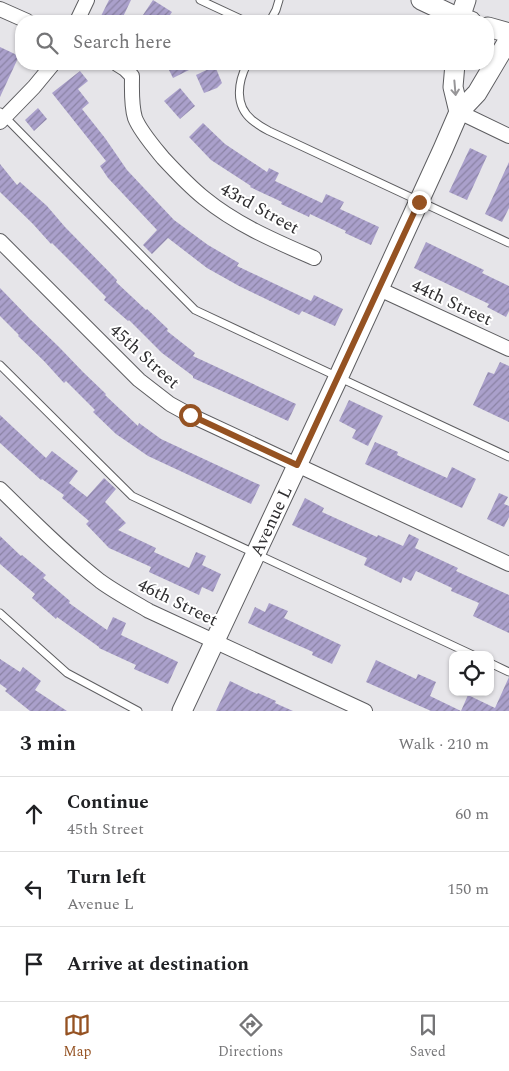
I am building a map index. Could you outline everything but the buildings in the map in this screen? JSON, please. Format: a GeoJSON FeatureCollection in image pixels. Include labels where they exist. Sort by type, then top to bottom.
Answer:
{"type":"FeatureCollection","features":[{"type":"Feature","properties":{"kind":"street"},"geometry":{"type":"LineString","coordinates":[[80,15],[87,0]]}},
{"type":"Feature","properties":{"kind":"street"},"geometry":{"type":"LineString","coordinates":[[421,0],[452,15]]}},
{"type":"Feature","properties":{"kind":"street"},"geometry":{"type":"LineString","coordinates":[[464,15],[466,0]]}},
{"type":"Feature","properties":{"kind":"street"},"geometry":{"type":"LineString","coordinates":[[0,9],[15,16]]}},
{"type":"Feature","properties":{"kind":"street"},"geometry":{"type":"LineString","coordinates":[[494,28],[509,33]]}},
{"type":"Feature","properties":{"kind":"street","name":"Avenue L"},"geometry":{"type":"LineString","coordinates":[[494,64],[509,39]]}},
{"type":"Feature","properties":{"kind":"street"},"geometry":{"type":"LineString","coordinates":[[2,117],[34,87],[48,70]]}},
{"type":"Feature","properties":{"kind":"street","name":"43rd Street"},"geometry":{"type":"LineString","coordinates":[[126,70],[132,76],[132,105],[135,118],[158,152],[184,180],[203,198],[239,222],[314,258]]}},
{"type":"Feature","properties":{"kind":"street"},"geometry":{"type":"LineString","coordinates":[[454,70],[453,88],[459,112],[509,136]]}},
{"type":"Feature","properties":{"kind":"street","name":"Avenue L"},"geometry":{"type":"LineString","coordinates":[[182,711],[338,378],[459,112],[477,93],[491,70]]}},
{"type":"Feature","properties":{"kind":"street","name":"45th Street"},"geometry":{"type":"LineString","coordinates":[[0,241],[132,373],[170,404],[509,564]]}},
{"type":"Feature","properties":{"kind":"street","name":"44th Street"},"geometry":{"type":"LineString","coordinates":[[379,289],[509,349]]}},
{"type":"Feature","properties":{"kind":"street","name":"46th Street"},"geometry":{"type":"LineString","coordinates":[[0,489],[79,564],[101,582],[125,597],[149,611],[365,711]]}},
{"type":"Feature","properties":{"kind":"lane"},"geometry":{"type":"LineString","coordinates":[[200,0],[232,15]]}},
{"type":"Feature","properties":{"kind":"lane"},"geometry":{"type":"LineString","coordinates":[[273,15],[279,0]]}},
{"type":"Feature","properties":{"kind":"lane"},"geometry":{"type":"LineString","coordinates":[[244,70],[241,76],[239,94],[241,108],[250,119],[268,131],[509,244]]}},
{"type":"Feature","properties":{"kind":"lane"},"geometry":{"type":"LineString","coordinates":[[2,117],[195,310],[509,457]]}},
{"type":"Feature","properties":{"kind":"lane"},"geometry":{"type":"LineString","coordinates":[[0,364],[132,496],[464,651]]}},
{"type":"Feature","properties":{"kind":"lane"},"geometry":{"type":"LineString","coordinates":[[0,613],[67,673],[138,711]]}},
{"type":"Feature","properties":{"kind":"lane"},"geometry":{"type":"LineString","coordinates":[[494,665],[509,672]]}},
{"type":"Feature","properties":{"kind":"route"},"geometry":{"type":"LineString","coordinates":[[190,415],[297,465],[419,202]]}}]}
